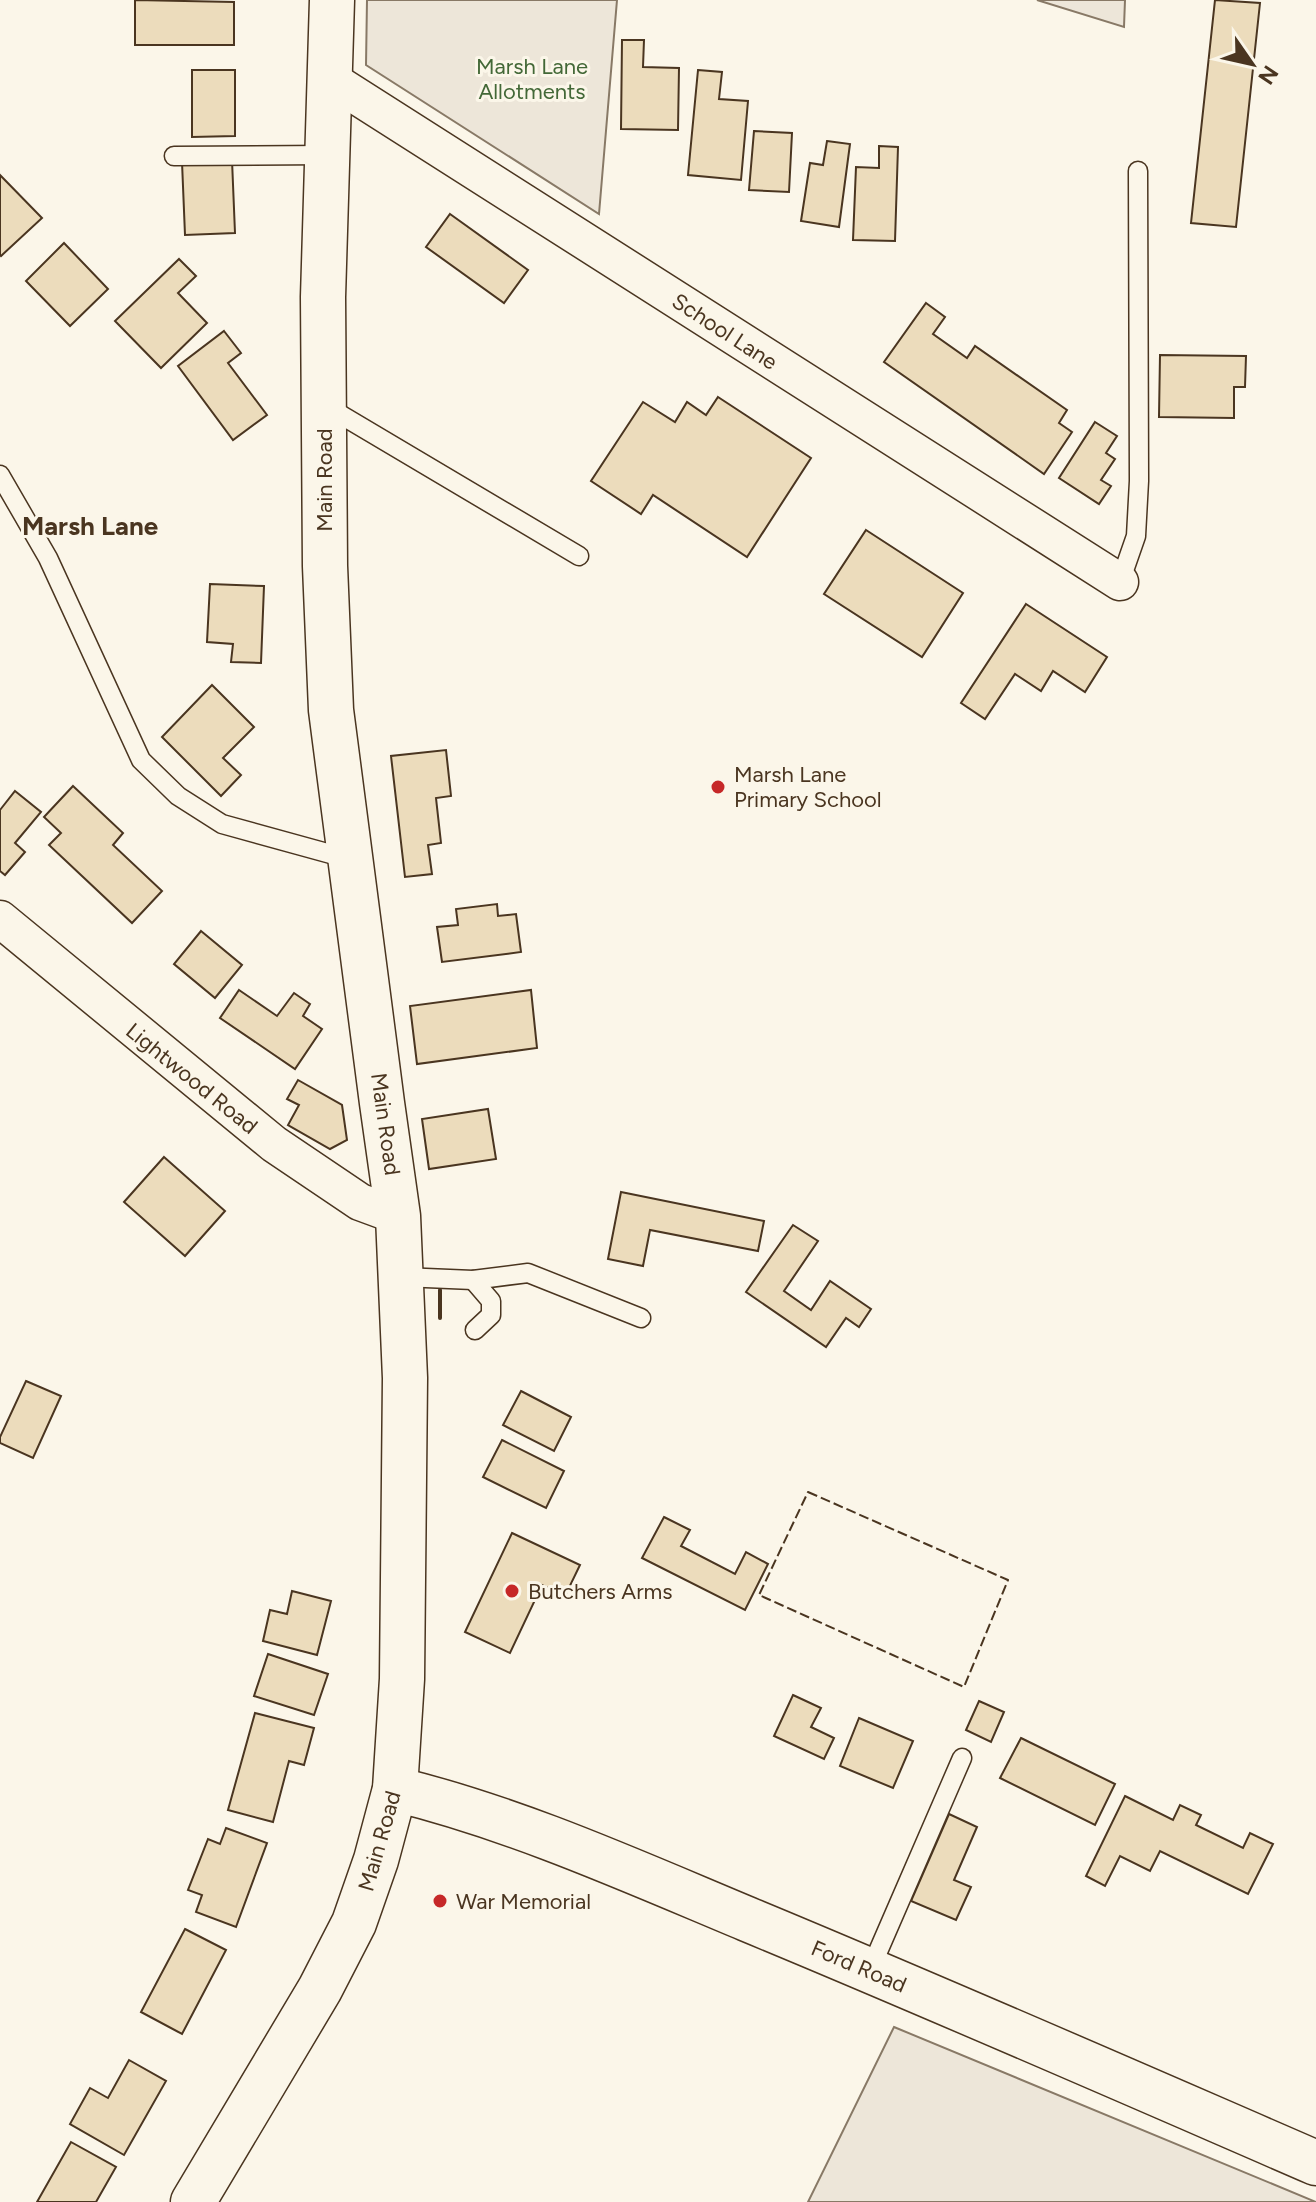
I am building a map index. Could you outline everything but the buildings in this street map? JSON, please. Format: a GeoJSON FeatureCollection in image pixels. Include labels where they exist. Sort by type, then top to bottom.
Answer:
{"type":"FeatureCollection","features":[{"type":"Feature","properties":{"kind":"main road","name":"Main Road"},"geometry":{"type":"LineString","coordinates":[[193,2202],[320,1989],[354,1923],[376,1860],[395,1789],[402,1665],[405,1378],[402,1277],[398,1216],[331,710],[325,566],[323,297],[332,0]]}},
{"type":"Feature","properties":{"kind":"main road","name":"Ford Road"},"geometry":{"type":"LineString","coordinates":[[395,1789],[460,1805],[578,1849],[870,1970],[1316,2163]]}},
{"type":"Feature","properties":{"kind":"street","name":"School Lane"},"geometry":{"type":"LineString","coordinates":[[330,79],[1120,582]]}},
{"type":"Feature","properties":{"kind":"street","name":"Lightwood Road"},"geometry":{"type":"LineString","coordinates":[[0,919],[274,1144],[360,1202],[398,1216]]}},
{"type":"Feature","properties":{"kind":"lane"},"geometry":{"type":"LineString","coordinates":[[174,156],[328,155]]}},
{"type":"Feature","properties":{"kind":"lane"},"geometry":{"type":"LineString","coordinates":[[1120,582],[1136,536],[1139,481],[1138,171]]}},
{"type":"Feature","properties":{"kind":"lane"},"geometry":{"type":"LineString","coordinates":[[324,404],[579,556]]}},
{"type":"Feature","properties":{"kind":"lane"},"geometry":{"type":"LineString","coordinates":[[0,475],[48,558],[141,760],[178,796],[222,824],[349,859]]}},
{"type":"Feature","properties":{"kind":"lane"},"geometry":{"type":"LineString","coordinates":[[402,1277],[473,1280],[528,1273],[641,1318]]}},
{"type":"Feature","properties":{"kind":"lane"},"geometry":{"type":"LineString","coordinates":[[473,1280],[491,1301],[491,1315],[475,1330]]}},
{"type":"Feature","properties":{"kind":"lane"},"geometry":{"type":"LineString","coordinates":[[870,1970],[962,1758]]}},
{"type":"Feature","properties":{"kind":"green space","name":"Marsh Lane Allotments"},"geometry":{"type":"Polygon","coordinates":[[[367,0],[617,0],[599,214],[366,65],[367,0]]]}},
{"type":"Feature","properties":{"kind":"green space"},"geometry":{"type":"Polygon","coordinates":[[[1037,0],[1125,0],[1124,27],[1037,0]]]}},
{"type":"Feature","properties":{"kind":"green space"},"geometry":{"type":"Polygon","coordinates":[[[894,2027],[1316,2202],[808,2202],[894,2027]]]}},
{"type":"Feature","properties":{"kind":"fence"},"geometry":{"type":"LineString","coordinates":[[808,1492],[1008,1580],[964,1687],[759,1595],[808,1492]]}},
{"type":"Feature","properties":{"kind":"wall"},"geometry":{"type":"LineString","coordinates":[[440,1290],[440,1318]]}},
{"type":"Feature","properties":{"kind":"place","name":"Marsh Lane Primary School"},"geometry":{"type":"Point","coordinates":[718,787]}},
{"type":"Feature","properties":{"kind":"place","name":"Butchers Arms"},"geometry":{"type":"Point","coordinates":[512,1591]}},
{"type":"Feature","properties":{"kind":"place","name":"War Memorial"},"geometry":{"type":"Point","coordinates":[440,1901]}},
{"type":"Feature","properties":{"kind":"district","name":"Marsh Lane"},"geometry":{"type":"Point","coordinates":[90,526]}}]}
